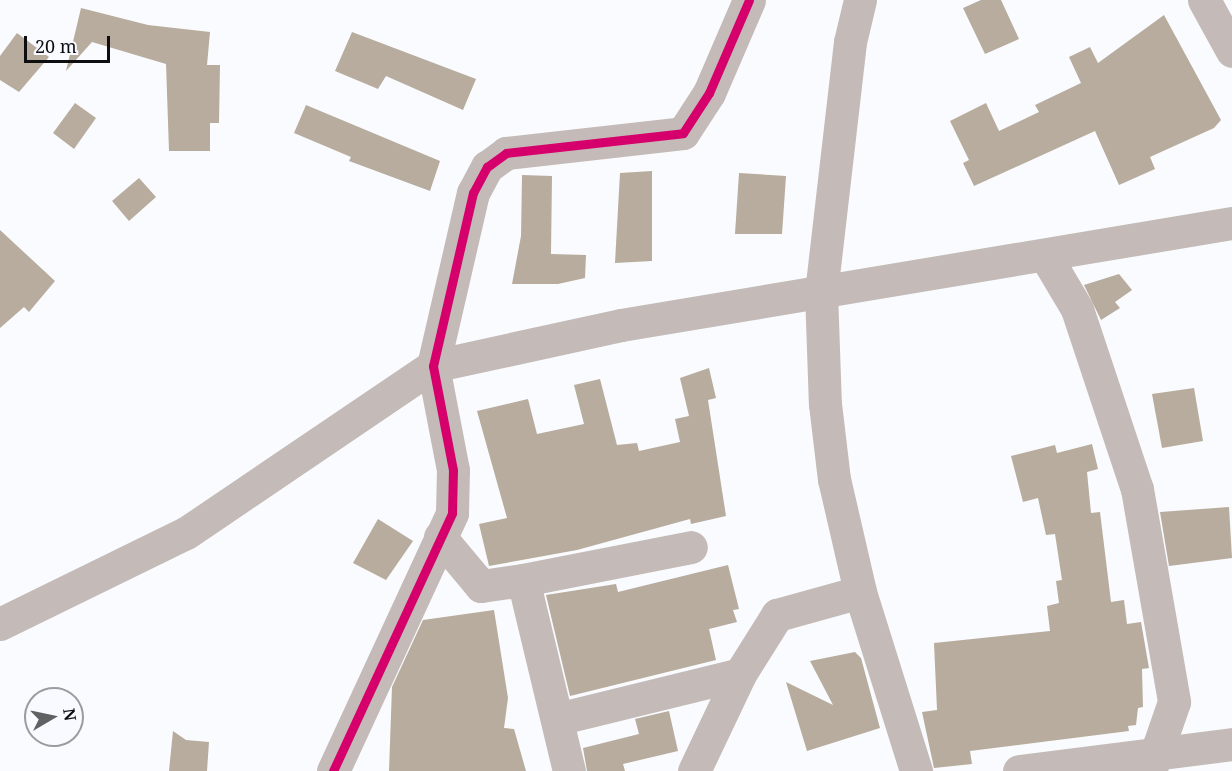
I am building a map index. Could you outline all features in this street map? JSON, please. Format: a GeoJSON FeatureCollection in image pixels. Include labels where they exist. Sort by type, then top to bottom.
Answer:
{"type":"FeatureCollection","features":[{"type":"Feature","properties":{"kind":"street"},"geometry":{"type":"LineString","coordinates":[[333,771],[452,513],[453,470],[433,366],[473,193],[487,167],[506,153],[682,133],[709,93],[749,0]]}},
{"type":"Feature","properties":{"kind":"street"},"geometry":{"type":"LineString","coordinates":[[860,0],[850,42],[821,292],[834,479],[860,592],[916,771]]}},
{"type":"Feature","properties":{"kind":"street"},"geometry":{"type":"LineString","coordinates":[[1203,0],[1232,51]]}},
{"type":"Feature","properties":{"kind":"street"},"geometry":{"type":"LineString","coordinates":[[0,624],[186,533],[433,366],[621,325],[1232,223]]}},
{"type":"Feature","properties":{"kind":"street"},"geometry":{"type":"LineString","coordinates":[[1045,255],[1077,309],[1137,489],[1174,702],[1154,762]]}},
{"type":"Feature","properties":{"kind":"street"},"geometry":{"type":"LineString","coordinates":[[440,537],[481,586],[691,547]]}},
{"type":"Feature","properties":{"kind":"street"},"geometry":{"type":"LineString","coordinates":[[523,580],[569,771]]}},
{"type":"Feature","properties":{"kind":"street"},"geometry":{"type":"LineString","coordinates":[[694,771],[740,674],[777,615],[860,592]]}},
{"type":"Feature","properties":{"kind":"street"},"geometry":{"type":"LineString","coordinates":[[558,719],[740,674]]}},
{"type":"Feature","properties":{"kind":"street"},"geometry":{"type":"LineString","coordinates":[[1019,771],[1154,762],[1232,744]]}},
{"type":"Feature","properties":{"kind":"building"},"geometry":{"type":"Polygon","coordinates":[[[981,0],[1001,0],[1019,39],[985,54],[963,8],[981,0]]]}},
{"type":"Feature","properties":{"kind":"building"},"geometry":{"type":"Polygon","coordinates":[[[81,8],[148,25],[210,32],[207,65],[220,65],[219,123],[210,123],[210,151],[169,151],[166,64],[92,42],[66,71],[81,8]]]}},
{"type":"Feature","properties":{"kind":"building"},"geometry":{"type":"Polygon","coordinates":[[[1164,15],[1221,120],[1214,128],[1150,157],[1155,169],[1119,185],[1095,131],[974,186],[963,163],[969,160],[950,121],[986,103],[999,131],[1039,112],[1035,105],[1081,83],[1069,57],[1090,47],[1098,63],[1164,15]]]}},
{"type":"Feature","properties":{"kind":"building"},"geometry":{"type":"Polygon","coordinates":[[[352,32],[476,79],[463,110],[386,76],[378,89],[335,71],[352,32]]]}},
{"type":"Feature","properties":{"kind":"building"},"geometry":{"type":"Polygon","coordinates":[[[17,33],[49,57],[19,92],[0,80],[0,56],[17,33]]]}},
{"type":"Feature","properties":{"kind":"building"},"geometry":{"type":"Polygon","coordinates":[[[75,103],[96,118],[74,149],[53,133],[75,103]]]}},
{"type":"Feature","properties":{"kind":"building"},"geometry":{"type":"Polygon","coordinates":[[[306,105],[440,161],[430,191],[349,161],[351,157],[294,133],[306,105]]]}},
{"type":"Feature","properties":{"kind":"building"},"geometry":{"type":"Polygon","coordinates":[[[652,171],[652,261],[615,263],[620,173],[652,171]]]}},
{"type":"Feature","properties":{"kind":"building"},"geometry":{"type":"Polygon","coordinates":[[[739,173],[786,176],[782,234],[735,234],[739,173]]]}},
{"type":"Feature","properties":{"kind":"building"},"geometry":{"type":"Polygon","coordinates":[[[522,175],[552,176],[551,254],[586,255],[585,278],[558,284],[512,284],[521,236],[522,175]]]}},
{"type":"Feature","properties":{"kind":"building"},"geometry":{"type":"Polygon","coordinates":[[[139,178],[156,197],[129,221],[112,201],[139,178]]]}},
{"type":"Feature","properties":{"kind":"building"},"geometry":{"type":"Polygon","coordinates":[[[0,230],[55,281],[29,312],[24,307],[0,328],[0,230]]]}},
{"type":"Feature","properties":{"kind":"building"},"geometry":{"type":"Polygon","coordinates":[[[1119,274],[1132,290],[1115,302],[1120,308],[1101,320],[1084,285],[1119,274]]]}},
{"type":"Feature","properties":{"kind":"building"},"geometry":{"type":"Polygon","coordinates":[[[709,368],[716,398],[708,400],[726,516],[691,524],[690,519],[577,550],[489,566],[479,524],[507,518],[477,411],[528,399],[537,434],[584,424],[574,385],[600,379],[617,445],[637,443],[639,451],[680,442],[675,419],[689,416],[680,378],[709,368]]]}},
{"type":"Feature","properties":{"kind":"building"},"geometry":{"type":"Polygon","coordinates":[[[1194,388],[1203,441],[1162,448],[1152,394],[1194,388]]]}},
{"type":"Feature","properties":{"kind":"building"},"geometry":{"type":"Polygon","coordinates":[[[1092,444],[1098,469],[1087,472],[1091,513],[1100,512],[1111,602],[1124,600],[1127,624],[1141,622],[1149,668],[1142,669],[1143,707],[1138,708],[1136,725],[1128,726],[1129,731],[970,751],[972,764],[934,768],[922,712],[937,710],[934,643],[1050,631],[1047,606],[1059,603],[1056,581],[1062,580],[1055,534],[1046,535],[1038,498],[1023,502],[1011,456],[1055,445],[1057,453],[1092,444]]]}},
{"type":"Feature","properties":{"kind":"building"},"geometry":{"type":"Polygon","coordinates":[[[1229,507],[1232,558],[1169,566],[1160,512],[1229,507]]]}},
{"type":"Feature","properties":{"kind":"building"},"geometry":{"type":"Polygon","coordinates":[[[378,519],[413,541],[386,580],[353,563],[378,519]]]}},
{"type":"Feature","properties":{"kind":"building"},"geometry":{"type":"Polygon","coordinates":[[[728,565],[739,609],[733,610],[737,622],[709,629],[716,660],[570,696],[546,595],[616,584],[618,592],[728,565]]]}},
{"type":"Feature","properties":{"kind":"building"},"geometry":{"type":"Polygon","coordinates":[[[494,610],[508,698],[504,728],[514,729],[526,771],[389,771],[392,687],[423,620],[494,610]]]}},
{"type":"Feature","properties":{"kind":"building"},"geometry":{"type":"Polygon","coordinates":[[[855,652],[861,658],[880,728],[807,751],[786,682],[833,705],[810,661],[855,652]]]}},
{"type":"Feature","properties":{"kind":"building"},"geometry":{"type":"Polygon","coordinates":[[[669,711],[678,751],[623,764],[625,771],[587,771],[583,748],[639,734],[635,719],[669,711]]]}},
{"type":"Feature","properties":{"kind":"building"},"geometry":{"type":"Polygon","coordinates":[[[173,731],[186,740],[209,742],[207,771],[169,771],[173,731]]]}},
{"type":"Feature","properties":{"kind":"cycle path"},"geometry":{"type":"LineString","coordinates":[[333,771],[452,513],[453,470],[433,366],[473,193],[487,167],[506,153],[683,133],[709,93],[749,0]]}}]}
